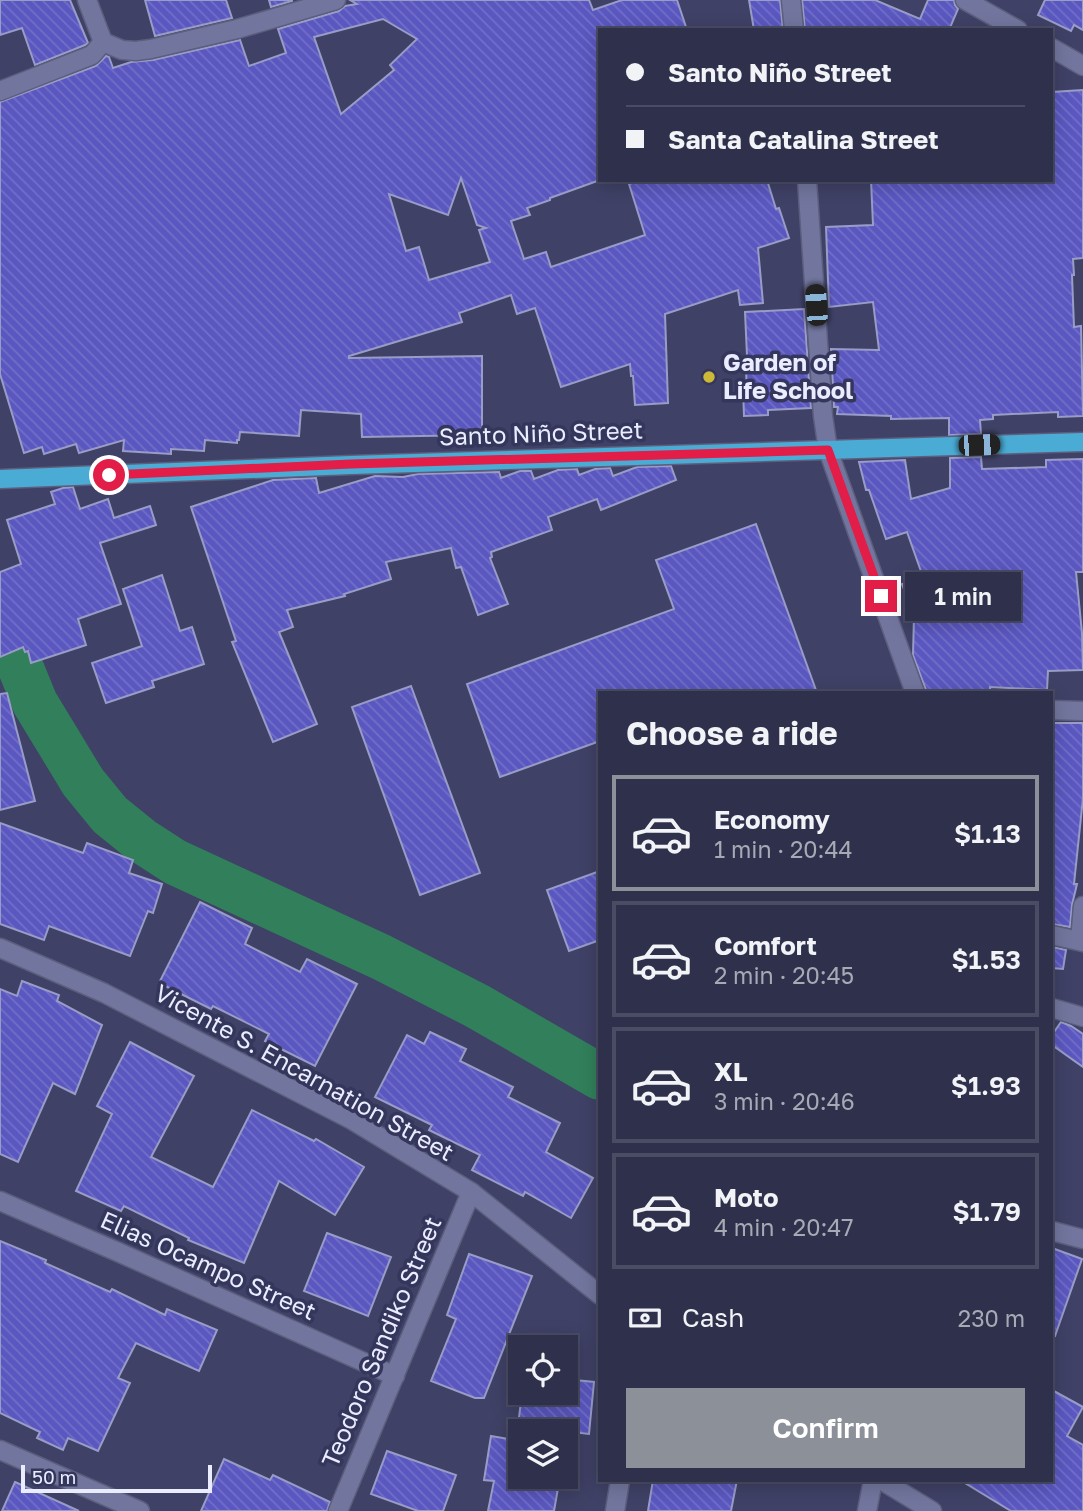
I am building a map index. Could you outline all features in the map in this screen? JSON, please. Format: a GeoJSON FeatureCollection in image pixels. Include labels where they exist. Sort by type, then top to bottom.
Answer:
{"type":"FeatureCollection","features":[{"type":"Feature","properties":{"kind":"main road","name":"Santo Niño Street"},"geometry":{"type":"LineString","coordinates":[[0,480],[351,464],[1083,442]]}},
{"type":"Feature","properties":{"kind":"street"},"geometry":{"type":"LineString","coordinates":[[87,0],[103,42],[122,50],[136,51],[237,29],[336,0]]}},
{"type":"Feature","properties":{"kind":"street"},"geometry":{"type":"LineString","coordinates":[[791,0],[794,28]]}},
{"type":"Feature","properties":{"kind":"street"},"geometry":{"type":"LineString","coordinates":[[965,0],[1014,28]]}},
{"type":"Feature","properties":{"kind":"street"},"geometry":{"type":"LineString","coordinates":[[0,91],[92,55],[103,42]]}},
{"type":"Feature","properties":{"kind":"street"},"geometry":{"type":"LineString","coordinates":[[1053,49],[1083,66]]}},
{"type":"Feature","properties":{"kind":"street"},"geometry":{"type":"LineString","coordinates":[[807,182],[823,416],[828,450],[914,691]]}},
{"type":"Feature","properties":{"kind":"street"},"geometry":{"type":"LineString","coordinates":[[1053,710],[1083,711]]}},
{"type":"Feature","properties":{"kind":"street"},"geometry":{"type":"LineString","coordinates":[[1053,934],[1082,941],[1083,906]]}},
{"type":"Feature","properties":{"kind":"street","name":"Vicente S. Encarnation Street"},"geometry":{"type":"LineString","coordinates":[[0,948],[104,993],[352,1120],[471,1192],[598,1293]]}},
{"type":"Feature","properties":{"kind":"street"},"geometry":{"type":"LineString","coordinates":[[1053,1008],[1083,1017]]}},
{"type":"Feature","properties":{"kind":"street","name":"Teodoro Sandiko Street"},"geometry":{"type":"LineString","coordinates":[[338,1511],[471,1192]]}},
{"type":"Feature","properties":{"kind":"street","name":"Elias Ocampo Street"},"geometry":{"type":"LineString","coordinates":[[0,1201],[394,1376]]}},
{"type":"Feature","properties":{"kind":"street"},"geometry":{"type":"LineString","coordinates":[[1053,1231],[1083,1239]]}},
{"type":"Feature","properties":{"kind":"street"},"geometry":{"type":"LineString","coordinates":[[0,1450],[140,1511]]}},
{"type":"Feature","properties":{"kind":"street"},"geometry":{"type":"LineString","coordinates":[[615,1511],[620,1482]]}},
{"type":"Feature","properties":{"kind":"street"},"geometry":{"type":"LineString","coordinates":[[867,1511],[873,1482]]}},
{"type":"Feature","properties":{"kind":"street"},"geometry":{"type":"LineString","coordinates":[[884,1482],[932,1511]]}},
{"type":"Feature","properties":{"kind":"building"},"geometry":{"type":"Polygon","coordinates":[[[0,0],[70,0],[88,43],[35,65],[22,28],[0,35],[0,0]]]}},
{"type":"Feature","properties":{"kind":"building"},"geometry":{"type":"Polygon","coordinates":[[[145,0],[226,0],[232,18],[155,36],[145,0]]]}},
{"type":"Feature","properties":{"kind":"building"},"geometry":{"type":"Polygon","coordinates":[[[269,0],[292,0],[292,1],[271,7],[269,0]]]}},
{"type":"Feature","properties":{"kind":"building"},"geometry":{"type":"Polygon","coordinates":[[[350,0],[589,0],[593,10],[622,0],[677,0],[686,28],[598,28],[598,181],[527,208],[530,215],[511,221],[524,259],[546,252],[551,267],[645,235],[629,184],[768,182],[789,238],[758,248],[763,303],[740,305],[738,290],[665,314],[668,403],[635,405],[630,364],[561,387],[535,308],[517,314],[511,295],[459,313],[462,322],[349,356],[482,356],[482,435],[362,437],[361,414],[301,410],[299,436],[240,432],[237,443],[205,440],[204,451],[171,449],[171,454],[123,451],[124,440],[79,453],[76,444],[44,454],[42,447],[24,453],[0,374],[0,102],[96,66],[106,56],[113,68],[240,40],[249,66],[286,53],[278,29],[339,11],[345,6],[357,4],[350,0]],[[383,19],[314,37],[341,114],[394,70],[390,65],[417,39],[383,19]],[[461,178],[448,215],[389,194],[406,251],[419,247],[429,280],[490,262],[479,230],[486,228],[477,225],[461,178]]]}},
{"type":"Feature","properties":{"kind":"building"},"geometry":{"type":"Polygon","coordinates":[[[749,0],[780,0],[783,28],[754,28],[749,0]]]}},
{"type":"Feature","properties":{"kind":"building"},"geometry":{"type":"Polygon","coordinates":[[[802,0],[875,0],[920,19],[928,0],[954,0],[958,9],[950,28],[805,28],[802,0]]]}},
{"type":"Feature","properties":{"kind":"building"},"geometry":{"type":"Polygon","coordinates":[[[1045,0],[1083,0],[1083,30],[1074,25],[1071,31],[1038,15],[1045,0]]]}},
{"type":"Feature","properties":{"kind":"building"},"geometry":{"type":"Polygon","coordinates":[[[1083,90],[1083,258],[1073,259],[1072,275],[1074,327],[1081,326],[1083,416],[1058,417],[1058,412],[993,415],[993,419],[980,420],[981,434],[949,435],[949,418],[891,419],[891,416],[837,414],[838,407],[834,407],[831,349],[879,350],[873,302],[829,307],[826,227],[873,225],[871,182],[1053,182],[1053,92],[1083,90]]]}},
{"type":"Feature","properties":{"kind":"building"},"geometry":{"type":"Polygon","coordinates":[[[804,309],[811,408],[768,410],[768,415],[744,416],[743,388],[747,388],[745,312],[804,309]]]}},
{"type":"Feature","properties":{"kind":"building"},"geometry":{"type":"Polygon","coordinates":[[[981,457],[982,469],[1046,467],[1046,460],[1083,459],[1083,572],[1076,572],[1083,670],[1048,671],[1047,690],[990,687],[990,691],[926,690],[913,655],[914,616],[902,584],[923,577],[907,532],[886,539],[869,490],[866,490],[859,462],[905,460],[911,499],[950,488],[950,458],[981,457]]]}},
{"type":"Feature","properties":{"kind":"building"},"geometry":{"type":"Polygon","coordinates":[[[671,466],[676,480],[601,510],[597,499],[548,517],[552,530],[491,552],[490,558],[508,604],[478,615],[461,567],[456,568],[451,548],[386,562],[391,579],[344,594],[345,596],[287,610],[293,627],[279,632],[317,724],[273,742],[232,642],[236,641],[191,507],[273,480],[316,478],[319,493],[375,476],[499,472],[501,478],[520,471],[531,471],[534,479],[558,470],[577,469],[579,475],[595,469],[610,468],[613,476],[637,467],[671,466]]]}},
{"type":"Feature","properties":{"kind":"building"},"geometry":{"type":"Polygon","coordinates":[[[73,487],[80,509],[108,499],[114,518],[150,506],[156,525],[100,543],[121,604],[78,619],[86,645],[31,663],[28,651],[25,652],[23,647],[0,657],[0,572],[21,564],[7,520],[55,504],[51,492],[73,487]]]}},
{"type":"Feature","properties":{"kind":"building"},"geometry":{"type":"Polygon","coordinates":[[[756,524],[816,691],[598,691],[598,742],[500,777],[467,684],[674,609],[656,560],[756,524]]]}},
{"type":"Feature","properties":{"kind":"building"},"geometry":{"type":"Polygon","coordinates":[[[162,575],[180,631],[192,627],[204,664],[152,681],[154,687],[106,703],[92,663],[142,646],[123,589],[162,575]]]}},
{"type":"Feature","properties":{"kind":"building"},"geometry":{"type":"Polygon","coordinates":[[[411,686],[480,873],[420,895],[352,707],[411,686]]]}},
{"type":"Feature","properties":{"kind":"building"},"geometry":{"type":"Polygon","coordinates":[[[7,693],[35,801],[0,810],[0,694],[7,693]]]}},
{"type":"Feature","properties":{"kind":"building"},"geometry":{"type":"Polygon","coordinates":[[[1053,723],[1083,723],[1083,798],[1074,884],[1077,884],[1070,927],[1053,924],[1053,723]]]}},
{"type":"Feature","properties":{"kind":"building"},"geometry":{"type":"Polygon","coordinates":[[[0,823],[83,853],[87,843],[133,860],[129,873],[162,884],[153,913],[148,911],[130,956],[49,926],[44,940],[0,924],[0,823]]]}},
{"type":"Feature","properties":{"kind":"building"},"geometry":{"type":"Polygon","coordinates":[[[598,872],[598,941],[569,951],[547,890],[598,872]]]}},
{"type":"Feature","properties":{"kind":"building"},"geometry":{"type":"Polygon","coordinates":[[[200,902],[252,928],[245,944],[300,972],[307,959],[357,984],[315,1066],[265,1041],[269,1034],[159,983],[200,902]]]}},
{"type":"Feature","properties":{"kind":"building"},"geometry":{"type":"Polygon","coordinates":[[[1053,947],[1066,950],[1063,969],[1053,968],[1053,947]]]}},
{"type":"Feature","properties":{"kind":"building"},"geometry":{"type":"Polygon","coordinates":[[[22,981],[59,995],[57,1001],[102,1025],[75,1094],[53,1083],[18,1162],[0,1154],[0,989],[17,996],[22,981]]]}},
{"type":"Feature","properties":{"kind":"building"},"geometry":{"type":"Polygon","coordinates":[[[1061,1022],[1083,1034],[1083,1067],[1053,1046],[1053,1034],[1061,1022]]]}},
{"type":"Feature","properties":{"kind":"building"},"geometry":{"type":"Polygon","coordinates":[[[430,1032],[466,1049],[460,1061],[513,1087],[508,1097],[560,1123],[546,1152],[593,1178],[571,1218],[525,1192],[523,1196],[472,1170],[480,1155],[429,1130],[432,1125],[375,1097],[407,1035],[424,1044],[430,1032]]]}},
{"type":"Feature","properties":{"kind":"building"},"geometry":{"type":"Polygon","coordinates":[[[130,1042],[194,1076],[151,1157],[213,1187],[252,1110],[314,1141],[316,1139],[364,1167],[335,1215],[279,1181],[244,1263],[188,1240],[189,1238],[124,1206],[121,1211],[76,1191],[112,1114],[97,1106],[130,1042]]]}},
{"type":"Feature","properties":{"kind":"building"},"geometry":{"type":"Polygon","coordinates":[[[327,1233],[391,1257],[368,1316],[304,1291],[327,1233]]]}},
{"type":"Feature","properties":{"kind":"building"},"geometry":{"type":"Polygon","coordinates":[[[0,1241],[165,1315],[167,1309],[217,1330],[199,1371],[136,1343],[118,1378],[130,1383],[98,1451],[68,1438],[63,1450],[37,1438],[40,1432],[0,1413],[0,1241]]]}},
{"type":"Feature","properties":{"kind":"building"},"geometry":{"type":"Polygon","coordinates":[[[1053,1248],[1082,1259],[1055,1336],[1053,1335],[1053,1248]]]}},
{"type":"Feature","properties":{"kind":"building"},"geometry":{"type":"Polygon","coordinates":[[[469,1254],[532,1276],[484,1398],[475,1398],[431,1381],[456,1319],[447,1315],[469,1254]]]}},
{"type":"Feature","properties":{"kind":"building"},"geometry":{"type":"Polygon","coordinates":[[[578,1380],[594,1382],[589,1434],[578,1433],[578,1419],[519,1419],[521,1405],[578,1405],[578,1380]]]}},
{"type":"Feature","properties":{"kind":"building"},"geometry":{"type":"Polygon","coordinates":[[[1053,1391],[1083,1407],[1067,1436],[1083,1445],[1083,1511],[1011,1511],[963,1482],[1053,1482],[1053,1391]]]}},
{"type":"Feature","properties":{"kind":"building"},"geometry":{"type":"Polygon","coordinates":[[[491,1436],[508,1439],[508,1489],[558,1489],[554,1511],[488,1511],[494,1481],[484,1480],[491,1436]]]}},
{"type":"Feature","properties":{"kind":"building"},"geometry":{"type":"Polygon","coordinates":[[[387,1451],[456,1475],[443,1511],[418,1511],[371,1494],[387,1451]]]}},
{"type":"Feature","properties":{"kind":"building"},"geometry":{"type":"Polygon","coordinates":[[[224,1459],[270,1480],[273,1475],[330,1502],[327,1511],[201,1511],[224,1459]]]}},
{"type":"Feature","properties":{"kind":"building"},"geometry":{"type":"Polygon","coordinates":[[[15,1482],[79,1511],[2,1511],[15,1482]]]}},
{"type":"Feature","properties":{"kind":"building"},"geometry":{"type":"Polygon","coordinates":[[[653,1482],[737,1482],[731,1511],[648,1511],[653,1482]]]}},
{"type":"Feature","properties":{"kind":"waterway"},"geometry":{"type":"LineString","coordinates":[[0,617],[35,703],[83,782],[110,815],[141,840],[175,862],[381,957],[477,1006],[598,1076]]}},
{"type":"Feature","properties":{"kind":"place","name":"Garden of Life School"},"geometry":{"type":"Point","coordinates":[709,377]}},
{"type":"Feature","properties":{"kind":"route"},"geometry":{"type":"LineString","coordinates":[[109,475],[351,464],[828,450],[881,596]]}}]}
